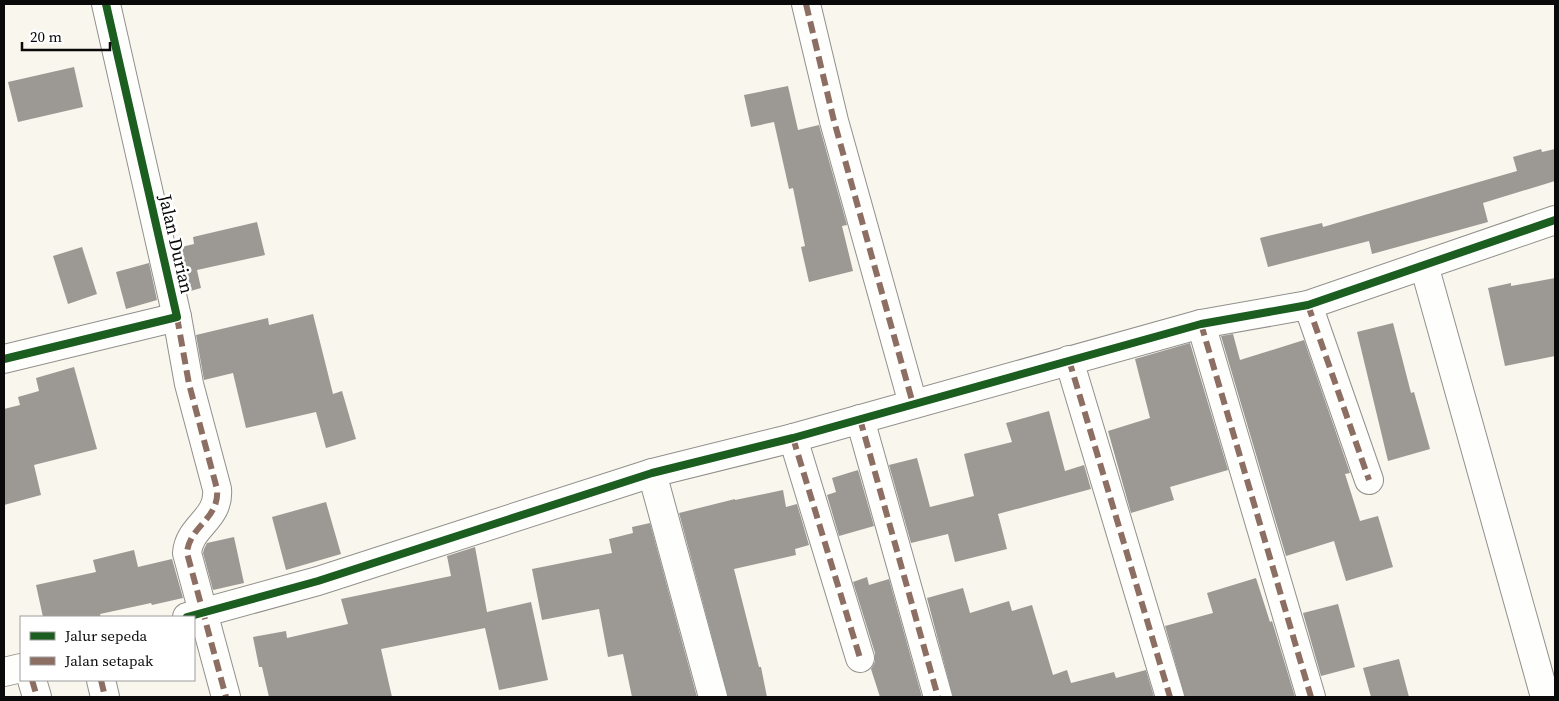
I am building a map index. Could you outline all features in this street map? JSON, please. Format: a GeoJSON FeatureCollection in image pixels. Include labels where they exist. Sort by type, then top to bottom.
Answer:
{"type":"FeatureCollection","features":[{"type":"Feature","properties":{"kind":"street","name":"Jalan Durian"},"geometry":{"type":"LineString","coordinates":[[4,359],[177,318],[106,4]]}},
{"type":"Feature","properties":{"kind":"street"},"geometry":{"type":"LineString","coordinates":[[806,4],[834,121],[913,404]]}},
{"type":"Feature","properties":{"kind":"street"},"geometry":{"type":"LineString","coordinates":[[195,615],[318,581],[652,473],[793,438],[1201,324],[1308,305],[1555,220]]}},
{"type":"Feature","properties":{"kind":"street"},"geometry":{"type":"LineString","coordinates":[[1424,265],[1545,697]]}},
{"type":"Feature","properties":{"kind":"street"},"geometry":{"type":"LineString","coordinates":[[1308,305],[1369,480]]}},
{"type":"Feature","properties":{"kind":"street"},"geometry":{"type":"LineString","coordinates":[[177,318],[189,384],[218,499],[214,510],[190,538],[186,553],[195,615],[226,697]]}},
{"type":"Feature","properties":{"kind":"street"},"geometry":{"type":"LineString","coordinates":[[1201,324],[1311,697]]}},
{"type":"Feature","properties":{"kind":"street"},"geometry":{"type":"LineString","coordinates":[[1069,360],[1170,697]]}},
{"type":"Feature","properties":{"kind":"street"},"geometry":{"type":"LineString","coordinates":[[860,419],[938,697]]}},
{"type":"Feature","properties":{"kind":"street"},"geometry":{"type":"LineString","coordinates":[[793,438],[860,658]]}},
{"type":"Feature","properties":{"kind":"street"},"geometry":{"type":"LineString","coordinates":[[652,473],[713,697]]}},
{"type":"Feature","properties":{"kind":"street"},"geometry":{"type":"LineString","coordinates":[[4,672],[20,668]]}},
{"type":"Feature","properties":{"kind":"street"},"geometry":{"type":"LineString","coordinates":[[32,681],[37,697]]}},
{"type":"Feature","properties":{"kind":"street"},"geometry":{"type":"LineString","coordinates":[[101,681],[105,697]]}},
{"type":"Feature","properties":{"kind":"building"},"geometry":{"type":"Polygon","coordinates":[[[74,67],[83,107],[18,122],[8,82],[74,67]]]}},
{"type":"Feature","properties":{"kind":"building"},"geometry":{"type":"Polygon","coordinates":[[[788,86],[798,130],[819,125],[847,225],[842,226],[853,271],[809,282],[801,247],[805,246],[793,188],[789,189],[774,122],[751,127],[744,95],[788,86]]]}},
{"type":"Feature","properties":{"kind":"building"},"geometry":{"type":"Polygon","coordinates":[[[1541,149],[1542,152],[1555,149],[1555,181],[1483,203],[1488,222],[1372,254],[1369,241],[1268,267],[1260,238],[1322,223],[1323,227],[1517,171],[1513,157],[1541,149]]]}},
{"type":"Feature","properties":{"kind":"building"},"geometry":{"type":"Polygon","coordinates":[[[257,222],[265,255],[197,270],[201,288],[187,292],[177,248],[194,244],[193,237],[257,222]]]}},
{"type":"Feature","properties":{"kind":"building"},"geometry":{"type":"Polygon","coordinates":[[[82,247],[97,294],[68,304],[53,256],[82,247]]]}},
{"type":"Feature","properties":{"kind":"building"},"geometry":{"type":"Polygon","coordinates":[[[149,263],[157,300],[126,309],[116,272],[149,263]]]}},
{"type":"Feature","properties":{"kind":"building"},"geometry":{"type":"Polygon","coordinates":[[[1555,278],[1555,356],[1505,366],[1488,288],[1511,283],[1511,286],[1555,278]]]}},
{"type":"Feature","properties":{"kind":"building"},"geometry":{"type":"Polygon","coordinates":[[[313,314],[333,394],[342,391],[356,439],[326,448],[316,412],[246,428],[233,373],[204,380],[196,335],[268,318],[269,325],[313,314]]]}},
{"type":"Feature","properties":{"kind":"building"},"geometry":{"type":"Polygon","coordinates":[[[1393,323],[1411,393],[1414,392],[1430,449],[1388,461],[1357,332],[1393,323]]]}},
{"type":"Feature","properties":{"kind":"building"},"geometry":{"type":"Polygon","coordinates":[[[1233,334],[1240,360],[1304,340],[1350,473],[1345,474],[1360,521],[1378,516],[1393,567],[1346,581],[1334,541],[1286,556],[1221,336],[1233,334]]]}},
{"type":"Feature","properties":{"kind":"building"},"geometry":{"type":"Polygon","coordinates":[[[1190,343],[1228,470],[1170,487],[1174,500],[1131,513],[1108,431],[1150,418],[1135,359],[1190,343]]]}},
{"type":"Feature","properties":{"kind":"building"},"geometry":{"type":"Polygon","coordinates":[[[74,367],[97,449],[34,465],[41,495],[4,505],[4,409],[20,405],[18,397],[39,391],[36,378],[74,367]]]}},
{"type":"Feature","properties":{"kind":"building"},"geometry":{"type":"Polygon","coordinates":[[[1049,411],[1065,471],[1084,465],[1091,489],[998,514],[1007,549],[955,562],[948,534],[911,543],[889,465],[917,458],[930,507],[974,496],[964,454],[1012,442],[1006,423],[1049,411]]]}},
{"type":"Feature","properties":{"kind":"building"},"geometry":{"type":"Polygon","coordinates":[[[858,470],[874,526],[839,536],[827,495],[836,492],[832,478],[858,470]]]}},
{"type":"Feature","properties":{"kind":"building"},"geometry":{"type":"Polygon","coordinates":[[[783,490],[786,507],[797,504],[809,545],[795,549],[796,555],[734,569],[759,667],[761,667],[767,697],[728,697],[679,513],[735,499],[783,490]]]}},
{"type":"Feature","properties":{"kind":"building"},"geometry":{"type":"Polygon","coordinates":[[[326,502],[341,554],[286,570],[272,517],[326,502]]]}},
{"type":"Feature","properties":{"kind":"building"},"geometry":{"type":"Polygon","coordinates":[[[650,523],[697,697],[632,697],[623,654],[608,657],[599,609],[542,620],[532,569],[612,553],[609,539],[633,533],[632,527],[650,523]]]}},
{"type":"Feature","properties":{"kind":"building"},"geometry":{"type":"Polygon","coordinates":[[[234,537],[244,583],[213,590],[203,553],[204,549],[207,543],[234,537]]]}},
{"type":"Feature","properties":{"kind":"building"},"geometry":{"type":"Polygon","coordinates":[[[475,547],[487,612],[531,602],[548,680],[499,690],[485,628],[381,649],[392,697],[269,697],[262,667],[259,667],[253,637],[286,631],[287,638],[348,624],[341,599],[451,576],[447,556],[475,547]]]}},
{"type":"Feature","properties":{"kind":"building"},"geometry":{"type":"Polygon","coordinates":[[[134,550],[138,567],[172,559],[183,598],[100,614],[101,616],[43,616],[36,585],[96,572],[93,560],[134,550]]]}},
{"type":"Feature","properties":{"kind":"building"},"geometry":{"type":"Polygon","coordinates":[[[867,577],[869,585],[889,579],[922,697],[880,697],[871,669],[875,662],[875,653],[853,582],[867,577]]]}},
{"type":"Feature","properties":{"kind":"building"},"geometry":{"type":"Polygon","coordinates":[[[1256,578],[1270,622],[1272,621],[1295,697],[1185,697],[1165,626],[1213,613],[1207,593],[1256,578]]]}},
{"type":"Feature","properties":{"kind":"building"},"geometry":{"type":"Polygon","coordinates":[[[963,588],[970,613],[1009,601],[1012,611],[1032,605],[1053,675],[1067,670],[1071,683],[1114,672],[1116,678],[1146,670],[1154,697],[953,697],[927,598],[963,588]]]}},
{"type":"Feature","properties":{"kind":"building"},"geometry":{"type":"Polygon","coordinates":[[[1338,604],[1355,667],[1321,676],[1303,613],[1338,604]]]}},
{"type":"Feature","properties":{"kind":"building"},"geometry":{"type":"Polygon","coordinates":[[[1399,659],[1409,697],[1371,697],[1363,668],[1399,659]]]}},
{"type":"Feature","properties":{"kind":"marked path"},"geometry":{"type":"LineString","coordinates":[[806,4],[834,121],[913,404]]}},
{"type":"Feature","properties":{"kind":"marked path"},"geometry":{"type":"LineString","coordinates":[[1308,305],[1369,480]]}},
{"type":"Feature","properties":{"kind":"marked path"},"geometry":{"type":"LineString","coordinates":[[177,317],[189,384],[217,489],[217,499],[214,508],[193,536],[187,553],[226,697]]}},
{"type":"Feature","properties":{"kind":"marked path"},"geometry":{"type":"LineString","coordinates":[[1201,324],[1311,697]]}},
{"type":"Feature","properties":{"kind":"marked path"},"geometry":{"type":"LineString","coordinates":[[1069,360],[1170,697]]}},
{"type":"Feature","properties":{"kind":"marked path"},"geometry":{"type":"LineString","coordinates":[[860,419],[938,697]]}},
{"type":"Feature","properties":{"kind":"marked path"},"geometry":{"type":"LineString","coordinates":[[793,438],[860,658]]}},
{"type":"Feature","properties":{"kind":"marked path"},"geometry":{"type":"LineString","coordinates":[[32,681],[37,697]]}},
{"type":"Feature","properties":{"kind":"marked path"},"geometry":{"type":"LineString","coordinates":[[101,681],[105,697]]}},
{"type":"Feature","properties":{"kind":"cycle path"},"geometry":{"type":"LineString","coordinates":[[4,359],[177,317],[106,4]]}},
{"type":"Feature","properties":{"kind":"cycle path"},"geometry":{"type":"LineString","coordinates":[[191,616],[318,581],[652,473],[793,438],[1201,324],[1308,305],[1555,220]]}}]}
